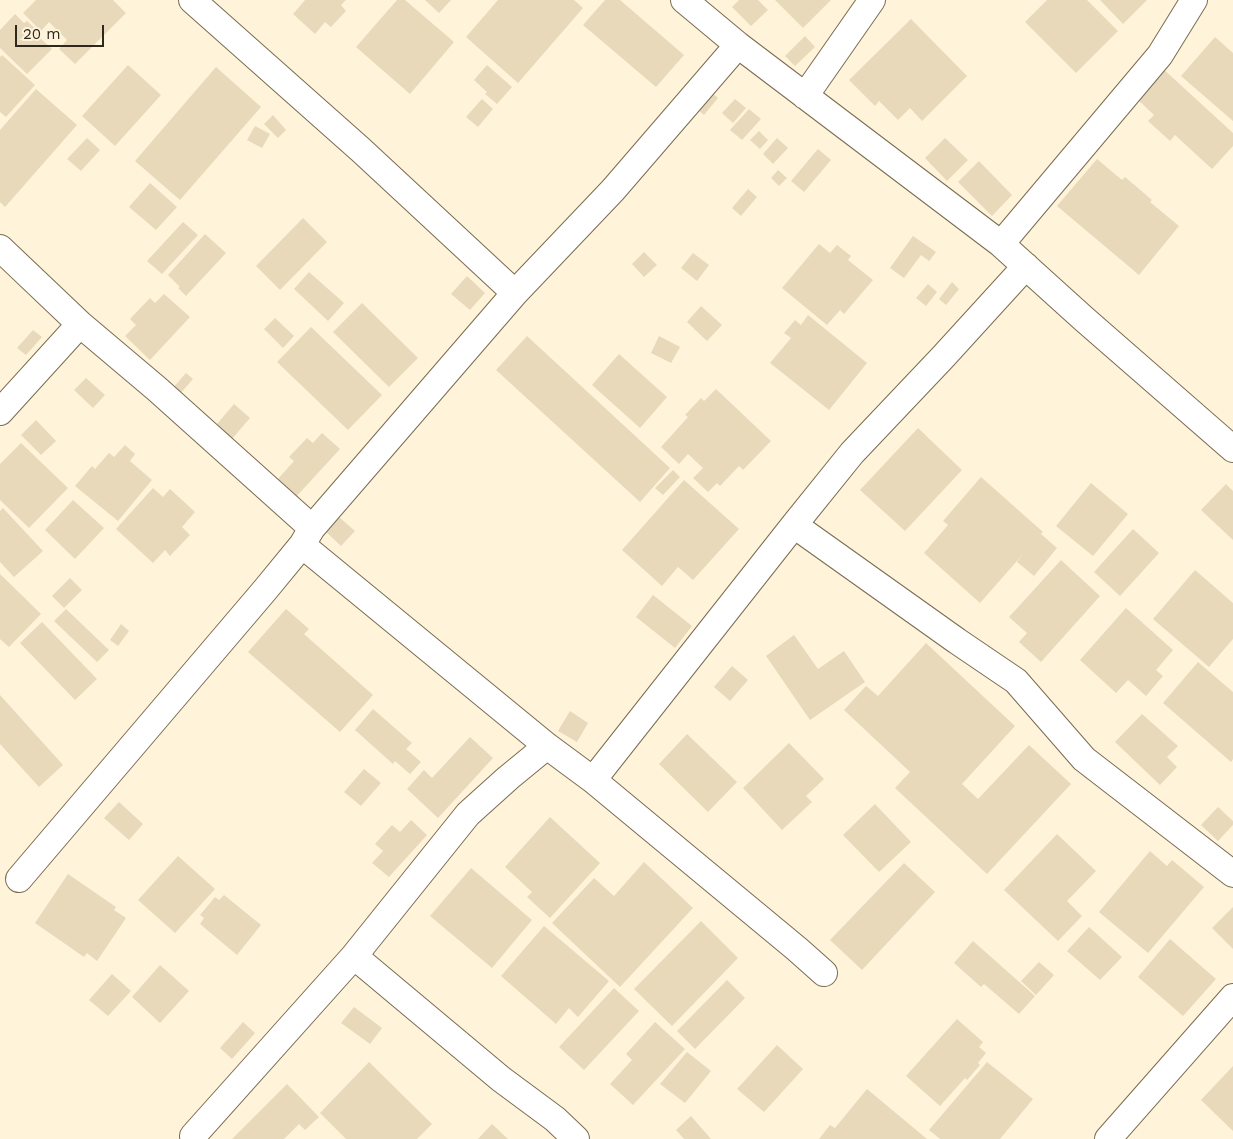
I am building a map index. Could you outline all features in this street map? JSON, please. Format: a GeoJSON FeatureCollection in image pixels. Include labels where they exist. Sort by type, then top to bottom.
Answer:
{"type":"FeatureCollection","features":[{"type":"Feature","properties":{"kind":"street"},"geometry":{"type":"LineString","coordinates":[[192,0],[361,150],[515,294]]}},
{"type":"Feature","properties":{"kind":"street"},"geometry":{"type":"LineString","coordinates":[[684,0],[738,45],[1001,244],[1084,320],[1233,448]]}},
{"type":"Feature","properties":{"kind":"street"},"geometry":{"type":"LineString","coordinates":[[805,96],[872,0]]}},
{"type":"Feature","properties":{"kind":"street"},"geometry":{"type":"LineString","coordinates":[[1001,244],[1160,55],[1194,0]]}},
{"type":"Feature","properties":{"kind":"street"},"geometry":{"type":"LineString","coordinates":[[19,880],[307,537],[515,294],[613,190],[738,45]]}},
{"type":"Feature","properties":{"kind":"street"},"geometry":{"type":"LineString","coordinates":[[0,248],[80,324],[156,389],[307,537],[547,746],[594,780],[824,973]]}},
{"type":"Feature","properties":{"kind":"street"},"geometry":{"type":"LineString","coordinates":[[594,780],[852,453],[1026,266]]}},
{"type":"Feature","properties":{"kind":"street"},"geometry":{"type":"LineString","coordinates":[[0,412],[80,324]]}},
{"type":"Feature","properties":{"kind":"street"},"geometry":{"type":"LineString","coordinates":[[794,526],[956,641],[1016,681],[1084,759],[1233,874]]}},
{"type":"Feature","properties":{"kind":"street"},"geometry":{"type":"LineString","coordinates":[[195,1139],[193,1136],[354,956],[468,814],[547,746]]}},
{"type":"Feature","properties":{"kind":"street"},"geometry":{"type":"LineString","coordinates":[[354,956],[501,1079],[555,1119],[576,1139]]}},
{"type":"Feature","properties":{"kind":"street"},"geometry":{"type":"LineString","coordinates":[[1108,1139],[1233,997]]}},
{"type":"Feature","properties":{"kind":"building"},"geometry":{"type":"Polygon","coordinates":[[[36,0],[113,0],[126,13],[75,64],[59,49],[67,40],[49,22],[41,31],[23,13],[36,0]]]}},
{"type":"Feature","properties":{"kind":"building"},"geometry":{"type":"Polygon","coordinates":[[[305,0],[346,0],[341,5],[346,11],[331,27],[325,22],[315,34],[293,14],[305,0]]]}},
{"type":"Feature","properties":{"kind":"building"},"geometry":{"type":"Polygon","coordinates":[[[397,0],[405,0],[454,42],[410,94],[356,47],[397,0]]]}},
{"type":"Feature","properties":{"kind":"building"},"geometry":{"type":"Polygon","coordinates":[[[425,0],[451,0],[439,13],[425,0]]]}},
{"type":"Feature","properties":{"kind":"building"},"geometry":{"type":"Polygon","coordinates":[[[498,0],[574,0],[583,8],[518,83],[466,37],[498,0]]]}},
{"type":"Feature","properties":{"kind":"building"},"geometry":{"type":"Polygon","coordinates":[[[605,0],[620,0],[684,55],[656,87],[583,25],[605,0]]]}},
{"type":"Feature","properties":{"kind":"building"},"geometry":{"type":"Polygon","coordinates":[[[739,0],[758,0],[768,10],[751,26],[732,7],[739,0]]]}},
{"type":"Feature","properties":{"kind":"building"},"geometry":{"type":"Polygon","coordinates":[[[775,0],[831,0],[803,28],[775,0]]]}},
{"type":"Feature","properties":{"kind":"building"},"geometry":{"type":"Polygon","coordinates":[[[1047,0],[1087,0],[1118,31],[1076,73],[1025,22],[1047,0]]]}},
{"type":"Feature","properties":{"kind":"building"},"geometry":{"type":"Polygon","coordinates":[[[1100,0],[1147,0],[1123,24],[1100,0]]]}},
{"type":"Feature","properties":{"kind":"building"},"geometry":{"type":"Polygon","coordinates":[[[15,14],[24,23],[27,21],[42,35],[39,37],[52,49],[27,74],[0,48],[0,30],[15,14]]]}},
{"type":"Feature","properties":{"kind":"building"},"geometry":{"type":"Polygon","coordinates":[[[911,19],[967,76],[922,121],[910,108],[898,120],[879,101],[875,106],[849,80],[911,19]]]}},
{"type":"Feature","properties":{"kind":"building"},"geometry":{"type":"Polygon","coordinates":[[[805,36],[815,47],[795,66],[785,56],[805,36]]]}},
{"type":"Feature","properties":{"kind":"building"},"geometry":{"type":"Polygon","coordinates":[[[1215,37],[1233,53],[1233,121],[1181,76],[1215,37]]]}},
{"type":"Feature","properties":{"kind":"building"},"geometry":{"type":"Polygon","coordinates":[[[2,55],[35,85],[6,117],[0,112],[0,57],[2,55]]]}},
{"type":"Feature","properties":{"kind":"building"},"geometry":{"type":"Polygon","coordinates":[[[128,65],[161,95],[115,146],[82,116],[128,65]]]}},
{"type":"Feature","properties":{"kind":"building"},"geometry":{"type":"Polygon","coordinates":[[[487,65],[512,87],[497,104],[485,94],[487,92],[474,80],[487,65]]]}},
{"type":"Feature","properties":{"kind":"building"},"geometry":{"type":"Polygon","coordinates":[[[216,67],[261,107],[180,200],[135,161],[216,67]]]}},
{"type":"Feature","properties":{"kind":"building"},"geometry":{"type":"Polygon","coordinates":[[[1161,67],[1233,133],[1233,146],[1212,169],[1175,135],[1170,141],[1148,121],[1154,115],[1134,96],[1161,67]]]}},
{"type":"Feature","properties":{"kind":"building"},"geometry":{"type":"Polygon","coordinates":[[[36,89],[77,125],[5,207],[0,202],[0,130],[36,89]]]}},
{"type":"Feature","properties":{"kind":"building"},"geometry":{"type":"Polygon","coordinates":[[[712,93],[718,98],[704,115],[698,110],[712,93]]]}},
{"type":"Feature","properties":{"kind":"building"},"geometry":{"type":"Polygon","coordinates":[[[482,99],[493,109],[478,127],[466,117],[482,99]]]}},
{"type":"Feature","properties":{"kind":"building"},"geometry":{"type":"Polygon","coordinates":[[[735,99],[746,108],[733,123],[722,113],[735,99]]]}},
{"type":"Feature","properties":{"kind":"building"},"geometry":{"type":"Polygon","coordinates":[[[749,109],[761,119],[742,140],[730,130],[749,109]]]}},
{"type":"Feature","properties":{"kind":"building"},"geometry":{"type":"Polygon","coordinates":[[[273,115],[286,130],[278,138],[264,124],[273,115]]]}},
{"type":"Feature","properties":{"kind":"building"},"geometry":{"type":"Polygon","coordinates":[[[255,126],[270,134],[262,148],[247,140],[255,126]]]}},
{"type":"Feature","properties":{"kind":"building"},"geometry":{"type":"Polygon","coordinates":[[[759,131],[768,140],[760,149],[750,140],[759,131]]]}},
{"type":"Feature","properties":{"kind":"building"},"geometry":{"type":"Polygon","coordinates":[[[87,138],[100,150],[81,171],[67,159],[87,138]]]}},
{"type":"Feature","properties":{"kind":"building"},"geometry":{"type":"Polygon","coordinates":[[[777,138],[788,148],[773,164],[763,154],[777,138]]]}},
{"type":"Feature","properties":{"kind":"building"},"geometry":{"type":"Polygon","coordinates":[[[945,138],[968,160],[947,181],[925,158],[945,138]]]}},
{"type":"Feature","properties":{"kind":"building"},"geometry":{"type":"Polygon","coordinates":[[[818,149],[831,160],[804,192],[791,181],[818,149]]]}},
{"type":"Feature","properties":{"kind":"building"},"geometry":{"type":"Polygon","coordinates":[[[1097,159],[1122,180],[1125,177],[1152,200],[1150,202],[1179,226],[1139,275],[1057,206],[1097,159]]]}},
{"type":"Feature","properties":{"kind":"building"},"geometry":{"type":"Polygon","coordinates":[[[979,161],[1012,195],[992,216],[958,182],[979,161]]]}},
{"type":"Feature","properties":{"kind":"building"},"geometry":{"type":"Polygon","coordinates":[[[778,170],[787,178],[779,186],[771,178],[778,170]]]}},
{"type":"Feature","properties":{"kind":"building"},"geometry":{"type":"Polygon","coordinates":[[[150,183],[177,207],[156,230],[129,207],[150,183]]]}},
{"type":"Feature","properties":{"kind":"building"},"geometry":{"type":"Polygon","coordinates":[[[748,189],[757,197],[741,216],[732,208],[748,189]]]}},
{"type":"Feature","properties":{"kind":"building"},"geometry":{"type":"Polygon","coordinates":[[[303,218],[327,242],[280,290],[256,266],[303,218]]]}},
{"type":"Feature","properties":{"kind":"building"},"geometry":{"type":"Polygon","coordinates":[[[183,222],[198,235],[162,274],[147,261],[183,222]]]}},
{"type":"Feature","properties":{"kind":"building"},"geometry":{"type":"Polygon","coordinates":[[[205,234],[226,253],[186,296],[168,275],[205,234]]]}},
{"type":"Feature","properties":{"kind":"building"},"geometry":{"type":"Polygon","coordinates":[[[913,236],[936,252],[929,261],[921,255],[904,278],[890,268],[913,236]]]}},
{"type":"Feature","properties":{"kind":"building"},"geometry":{"type":"Polygon","coordinates":[[[819,244],[830,253],[837,245],[851,256],[848,260],[873,280],[844,314],[840,310],[827,325],[782,288],[819,244]]]}},
{"type":"Feature","properties":{"kind":"building"},"geometry":{"type":"Polygon","coordinates":[[[644,252],[657,265],[644,277],[632,264],[644,252]]]}},
{"type":"Feature","properties":{"kind":"building"},"geometry":{"type":"Polygon","coordinates":[[[693,253],[709,265],[697,281],[681,268],[693,253]]]}},
{"type":"Feature","properties":{"kind":"building"},"geometry":{"type":"Polygon","coordinates":[[[309,272],[344,303],[328,321],[294,289],[309,272]]]}},
{"type":"Feature","properties":{"kind":"building"},"geometry":{"type":"Polygon","coordinates":[[[467,276],[485,293],[470,310],[451,294],[467,276]]]}},
{"type":"Feature","properties":{"kind":"building"},"geometry":{"type":"Polygon","coordinates":[[[952,282],[959,289],[946,305],[939,299],[952,282]]]}},
{"type":"Feature","properties":{"kind":"building"},"geometry":{"type":"Polygon","coordinates":[[[928,284],[937,292],[926,306],[916,298],[928,284]]]}},
{"type":"Feature","properties":{"kind":"building"},"geometry":{"type":"Polygon","coordinates":[[[164,294],[190,317],[150,360],[125,336],[136,325],[130,319],[150,298],[155,303],[164,294]]]}},
{"type":"Feature","properties":{"kind":"building"},"geometry":{"type":"Polygon","coordinates":[[[362,303],[418,358],[389,387],[333,332],[362,303]]]}},
{"type":"Feature","properties":{"kind":"building"},"geometry":{"type":"Polygon","coordinates":[[[701,306],[722,325],[707,341],[687,322],[701,306]]]}},
{"type":"Feature","properties":{"kind":"building"},"geometry":{"type":"Polygon","coordinates":[[[808,315],[867,363],[829,410],[770,363],[791,338],[784,333],[795,320],[801,325],[808,315]]]}},
{"type":"Feature","properties":{"kind":"building"},"geometry":{"type":"Polygon","coordinates":[[[275,318],[294,336],[283,348],[264,329],[275,318]]]}},
{"type":"Feature","properties":{"kind":"building"},"geometry":{"type":"Polygon","coordinates":[[[311,327],[382,395],[348,430],[277,362],[311,327]]]}},
{"type":"Feature","properties":{"kind":"building"},"geometry":{"type":"Polygon","coordinates":[[[33,330],[42,337],[26,355],[17,348],[33,330]]]}},
{"type":"Feature","properties":{"kind":"building"},"geometry":{"type":"Polygon","coordinates":[[[527,336],[670,468],[640,502],[496,370],[527,336]]]}},
{"type":"Feature","properties":{"kind":"building"},"geometry":{"type":"Polygon","coordinates":[[[659,336],[680,347],[671,363],[651,353],[659,336]]]}},
{"type":"Feature","properties":{"kind":"building"},"geometry":{"type":"Polygon","coordinates":[[[619,354],[667,397],[640,428],[592,385],[619,354]]]}},
{"type":"Feature","properties":{"kind":"building"},"geometry":{"type":"Polygon","coordinates":[[[186,373],[193,379],[179,395],[172,389],[186,373]]]}},
{"type":"Feature","properties":{"kind":"building"},"geometry":{"type":"Polygon","coordinates":[[[86,378],[105,395],[93,408],[74,390],[86,378]]]}},
{"type":"Feature","properties":{"kind":"building"},"geometry":{"type":"Polygon","coordinates":[[[716,389],[771,441],[743,470],[739,466],[720,486],[717,483],[708,492],[693,478],[703,468],[688,454],[679,464],[661,447],[688,417],[685,415],[701,398],[704,401],[716,389]]]}},
{"type":"Feature","properties":{"kind":"building"},"geometry":{"type":"Polygon","coordinates":[[[234,404],[250,418],[232,439],[217,424],[234,404]]]}},
{"type":"Feature","properties":{"kind":"building"},"geometry":{"type":"Polygon","coordinates":[[[36,420],[56,441],[41,455],[21,435],[36,420]]]}},
{"type":"Feature","properties":{"kind":"building"},"geometry":{"type":"Polygon","coordinates":[[[918,428],[962,470],[905,531],[860,490],[918,428]]]}},
{"type":"Feature","properties":{"kind":"building"},"geometry":{"type":"Polygon","coordinates":[[[322,433],[340,449],[295,498],[277,480],[294,461],[289,457],[307,438],[313,443],[322,433]]]}},
{"type":"Feature","properties":{"kind":"building"},"geometry":{"type":"Polygon","coordinates":[[[21,443],[68,488],[29,528],[0,500],[0,464],[21,443]]]}},
{"type":"Feature","properties":{"kind":"building"},"geometry":{"type":"Polygon","coordinates":[[[125,445],[135,454],[130,461],[152,480],[118,521],[75,486],[92,466],[95,469],[109,453],[114,457],[125,445]]]}},
{"type":"Feature","properties":{"kind":"building"},"geometry":{"type":"Polygon","coordinates":[[[673,470],[680,477],[663,495],[655,488],[673,470]]]}},
{"type":"Feature","properties":{"kind":"building"},"geometry":{"type":"Polygon","coordinates":[[[981,477],[1043,532],[1041,534],[1057,548],[1034,576],[1017,562],[1024,553],[980,603],[924,553],[948,525],[943,521],[981,477]]]}},
{"type":"Feature","properties":{"kind":"building"},"geometry":{"type":"Polygon","coordinates":[[[684,480],[739,529],[693,580],[678,567],[662,586],[622,550],[684,480]]]}},
{"type":"Feature","properties":{"kind":"building"},"geometry":{"type":"Polygon","coordinates":[[[1091,483],[1128,514],[1093,556],[1056,526],[1091,483]]]}},
{"type":"Feature","properties":{"kind":"building"},"geometry":{"type":"Polygon","coordinates":[[[1226,484],[1233,491],[1233,540],[1201,510],[1226,484]]]}},
{"type":"Feature","properties":{"kind":"building"},"geometry":{"type":"Polygon","coordinates":[[[153,488],[163,497],[170,489],[195,512],[182,527],[190,535],[170,556],[165,550],[153,563],[116,529],[153,488]]]}},
{"type":"Feature","properties":{"kind":"building"},"geometry":{"type":"Polygon","coordinates":[[[73,500],[104,528],[75,559],[45,530],[73,500]]]}},
{"type":"Feature","properties":{"kind":"building"},"geometry":{"type":"Polygon","coordinates":[[[3,508],[43,551],[14,577],[0,562],[0,511],[3,508]]]}},
{"type":"Feature","properties":{"kind":"building"},"geometry":{"type":"Polygon","coordinates":[[[339,517],[355,531],[341,546],[325,531],[339,517]]]}},
{"type":"Feature","properties":{"kind":"building"},"geometry":{"type":"Polygon","coordinates":[[[1133,529],[1159,553],[1120,596],[1094,572],[1133,529]]]}},
{"type":"Feature","properties":{"kind":"building"},"geometry":{"type":"Polygon","coordinates":[[[1061,560],[1100,596],[1041,662],[1019,642],[1027,633],[1009,617],[1061,560]]]}},
{"type":"Feature","properties":{"kind":"building"},"geometry":{"type":"Polygon","coordinates":[[[1195,570],[1233,603],[1233,639],[1209,667],[1153,619],[1195,570]]]}},
{"type":"Feature","properties":{"kind":"building"},"geometry":{"type":"Polygon","coordinates":[[[0,574],[41,614],[9,647],[0,639],[0,574]]]}},
{"type":"Feature","properties":{"kind":"building"},"geometry":{"type":"Polygon","coordinates":[[[70,578],[82,590],[64,608],[52,596],[70,578]]]}},
{"type":"Feature","properties":{"kind":"building"},"geometry":{"type":"Polygon","coordinates":[[[653,595],[692,626],[675,648],[636,617],[653,595]]]}},
{"type":"Feature","properties":{"kind":"building"},"geometry":{"type":"Polygon","coordinates":[[[1126,608],[1173,650],[1156,670],[1163,676],[1146,696],[1128,680],[1116,693],[1080,660],[1126,608]]]}},
{"type":"Feature","properties":{"kind":"building"},"geometry":{"type":"Polygon","coordinates":[[[66,609],[109,650],[97,662],[54,621],[66,609]]]}},
{"type":"Feature","properties":{"kind":"building"},"geometry":{"type":"Polygon","coordinates":[[[286,609],[309,629],[304,634],[373,695],[340,732],[248,652],[286,609]]]}},
{"type":"Feature","properties":{"kind":"building"},"geometry":{"type":"Polygon","coordinates":[[[42,622],[97,679],[75,700],[20,643],[42,622]]]}},
{"type":"Feature","properties":{"kind":"building"},"geometry":{"type":"Polygon","coordinates":[[[121,624],[129,631],[118,646],[110,640],[121,624]]]}},
{"type":"Feature","properties":{"kind":"building"},"geometry":{"type":"Polygon","coordinates":[[[794,635],[818,669],[844,651],[865,682],[810,720],[766,656],[794,635]]]}},
{"type":"Feature","properties":{"kind":"building"},"geometry":{"type":"Polygon","coordinates":[[[926,643],[1015,726],[962,784],[978,799],[1029,745],[1071,784],[987,874],[895,788],[910,772],[844,710],[866,686],[878,696],[926,643]]]}},
{"type":"Feature","properties":{"kind":"building"},"geometry":{"type":"Polygon","coordinates":[[[1198,662],[1233,692],[1233,759],[1231,762],[1163,703],[1198,662]]]}},
{"type":"Feature","properties":{"kind":"building"},"geometry":{"type":"Polygon","coordinates":[[[732,666],[748,680],[730,701],[714,687],[732,666]]]}},
{"type":"Feature","properties":{"kind":"building"},"geometry":{"type":"Polygon","coordinates":[[[0,695],[63,765],[39,787],[0,744],[0,695]]]}},
{"type":"Feature","properties":{"kind":"building"},"geometry":{"type":"Polygon","coordinates":[[[373,709],[412,743],[406,749],[421,762],[410,774],[395,761],[393,764],[355,730],[373,709]]]}},
{"type":"Feature","properties":{"kind":"building"},"geometry":{"type":"Polygon","coordinates":[[[570,711],[588,723],[577,742],[558,731],[570,711]]]}},
{"type":"Feature","properties":{"kind":"building"},"geometry":{"type":"Polygon","coordinates":[[[1142,714],[1178,746],[1167,757],[1177,767],[1160,785],[1115,742],[1142,714]]]}},
{"type":"Feature","properties":{"kind":"building"},"geometry":{"type":"Polygon","coordinates":[[[687,734],[737,782],[708,812],[659,764],[687,734]]]}},
{"type":"Feature","properties":{"kind":"building"},"geometry":{"type":"Polygon","coordinates":[[[470,737],[493,758],[438,818],[407,789],[424,770],[432,778],[470,737]]]}},
{"type":"Feature","properties":{"kind":"building"},"geometry":{"type":"Polygon","coordinates":[[[789,743],[824,779],[806,796],[812,802],[782,830],[743,788],[789,743]]]}},
{"type":"Feature","properties":{"kind":"building"},"geometry":{"type":"Polygon","coordinates":[[[364,769],[381,783],[361,806],[344,792],[364,769]]]}},
{"type":"Feature","properties":{"kind":"building"},"geometry":{"type":"Polygon","coordinates":[[[119,802],[143,824],[129,840],[104,818],[119,802]]]}},
{"type":"Feature","properties":{"kind":"building"},"geometry":{"type":"Polygon","coordinates":[[[875,804],[911,842],[879,872],[843,835],[875,804]]]}},
{"type":"Feature","properties":{"kind":"building"},"geometry":{"type":"Polygon","coordinates":[[[1218,807],[1233,821],[1233,825],[1218,841],[1201,825],[1218,807]]]}},
{"type":"Feature","properties":{"kind":"building"},"geometry":{"type":"Polygon","coordinates":[[[550,817],[600,863],[550,918],[527,897],[532,892],[505,867],[550,817]]]}},
{"type":"Feature","properties":{"kind":"building"},"geometry":{"type":"Polygon","coordinates":[[[411,820],[427,835],[389,877],[372,863],[383,851],[375,844],[392,825],[400,832],[411,820]]]}},
{"type":"Feature","properties":{"kind":"building"},"geometry":{"type":"Polygon","coordinates":[[[1057,834],[1096,871],[1067,901],[1082,916],[1058,941],[1004,890],[1057,834]]]}},
{"type":"Feature","properties":{"kind":"building"},"geometry":{"type":"Polygon","coordinates":[[[1150,851],[1167,866],[1172,860],[1204,887],[1148,953],[1099,912],[1150,851]]]}},
{"type":"Feature","properties":{"kind":"building"},"geometry":{"type":"Polygon","coordinates":[[[178,856],[215,889],[175,933],[138,900],[178,856]]]}},
{"type":"Feature","properties":{"kind":"building"},"geometry":{"type":"Polygon","coordinates":[[[644,862],[693,908],[620,987],[552,923],[594,878],[614,896],[644,862]]]}},
{"type":"Feature","properties":{"kind":"building"},"geometry":{"type":"Polygon","coordinates":[[[904,863],[935,892],[862,970],[830,940],[904,863]]]}},
{"type":"Feature","properties":{"kind":"building"},"geometry":{"type":"Polygon","coordinates":[[[471,868],[532,920],[492,968],[430,916],[471,868]]]}},
{"type":"Feature","properties":{"kind":"building"},"geometry":{"type":"Polygon","coordinates":[[[68,874],[116,907],[114,910],[126,918],[97,961],[87,953],[84,957],[35,923],[68,874]]]}},
{"type":"Feature","properties":{"kind":"building"},"geometry":{"type":"Polygon","coordinates":[[[224,895],[261,925],[237,955],[200,924],[204,918],[200,915],[215,897],[219,900],[224,895]]]}},
{"type":"Feature","properties":{"kind":"building"},"geometry":{"type":"Polygon","coordinates":[[[1233,907],[1233,949],[1212,928],[1233,907]]]}},
{"type":"Feature","properties":{"kind":"building"},"geometry":{"type":"Polygon","coordinates":[[[701,921],[738,958],[672,1026],[634,989],[701,921]]]}},
{"type":"Feature","properties":{"kind":"building"},"geometry":{"type":"Polygon","coordinates":[[[544,926],[609,981],[578,1017],[569,1008],[556,1024],[501,976],[544,926]]]}},
{"type":"Feature","properties":{"kind":"building"},"geometry":{"type":"Polygon","coordinates":[[[1089,927],[1122,957],[1100,980],[1067,951],[1089,927]]]}},
{"type":"Feature","properties":{"kind":"building"},"geometry":{"type":"Polygon","coordinates":[[[1170,939],[1216,979],[1183,1016],[1138,977],[1170,939]]]}},
{"type":"Feature","properties":{"kind":"building"},"geometry":{"type":"Polygon","coordinates":[[[973,941],[1035,996],[1019,1014],[984,984],[981,987],[954,963],[973,941]]]}},
{"type":"Feature","properties":{"kind":"building"},"geometry":{"type":"Polygon","coordinates":[[[1039,962],[1054,975],[1036,995],[1021,981],[1039,962]]]}},
{"type":"Feature","properties":{"kind":"building"},"geometry":{"type":"Polygon","coordinates":[[[160,965],[189,991],[160,1023],[132,997],[160,965]]]}},
{"type":"Feature","properties":{"kind":"building"},"geometry":{"type":"Polygon","coordinates":[[[112,974],[131,991],[108,1016],[89,1000],[112,974]]]}},
{"type":"Feature","properties":{"kind":"building"},"geometry":{"type":"Polygon","coordinates":[[[727,980],[745,998],[695,1049],[677,1031],[727,980]]]}},
{"type":"Feature","properties":{"kind":"building"},"geometry":{"type":"Polygon","coordinates":[[[614,988],[639,1011],[584,1070],[559,1047],[614,988]]]}},
{"type":"Feature","properties":{"kind":"building"},"geometry":{"type":"Polygon","coordinates":[[[354,1007],[382,1028],[370,1044],[341,1023],[354,1007]]]}},
{"type":"Feature","properties":{"kind":"building"},"geometry":{"type":"Polygon","coordinates":[[[957,1019],[983,1042],[979,1047],[986,1053],[978,1063],[980,1065],[967,1080],[965,1078],[940,1106],[906,1076],[957,1019]]]}},
{"type":"Feature","properties":{"kind":"building"},"geometry":{"type":"Polygon","coordinates":[[[243,1022],[255,1033],[232,1059],[220,1048],[243,1022]]]}},
{"type":"Feature","properties":{"kind":"building"},"geometry":{"type":"Polygon","coordinates":[[[655,1022],[685,1049],[633,1105],[610,1084],[632,1060],[626,1054],[655,1022]]]}},
{"type":"Feature","properties":{"kind":"building"},"geometry":{"type":"Polygon","coordinates":[[[777,1045],[803,1069],[764,1112],[737,1089],[777,1045]]]}},
{"type":"Feature","properties":{"kind":"building"},"geometry":{"type":"Polygon","coordinates":[[[687,1052],[711,1071],[685,1103],[660,1084],[687,1052]]]}},
{"type":"Feature","properties":{"kind":"building"},"geometry":{"type":"Polygon","coordinates":[[[369,1062],[432,1124],[417,1139],[346,1139],[320,1113],[369,1062]]]}},
{"type":"Feature","properties":{"kind":"building"},"geometry":{"type":"Polygon","coordinates":[[[987,1062],[1033,1099],[1000,1139],[940,1139],[929,1130],[987,1062]]]}},
{"type":"Feature","properties":{"kind":"building"},"geometry":{"type":"Polygon","coordinates":[[[1233,1066],[1233,1131],[1201,1100],[1233,1066]]]}},
{"type":"Feature","properties":{"kind":"building"},"geometry":{"type":"Polygon","coordinates":[[[287,1084],[319,1117],[305,1130],[299,1124],[284,1139],[232,1139],[287,1084]]]}},
{"type":"Feature","properties":{"kind":"building"},"geometry":{"type":"Polygon","coordinates":[[[867,1089],[927,1139],[819,1139],[830,1125],[835,1128],[867,1089]]]}},
{"type":"Feature","properties":{"kind":"building"},"geometry":{"type":"Polygon","coordinates":[[[691,1116],[711,1139],[684,1139],[676,1130],[691,1116]]]}},
{"type":"Feature","properties":{"kind":"building"},"geometry":{"type":"Polygon","coordinates":[[[492,1124],[508,1139],[478,1139],[492,1124]]]}}]}
